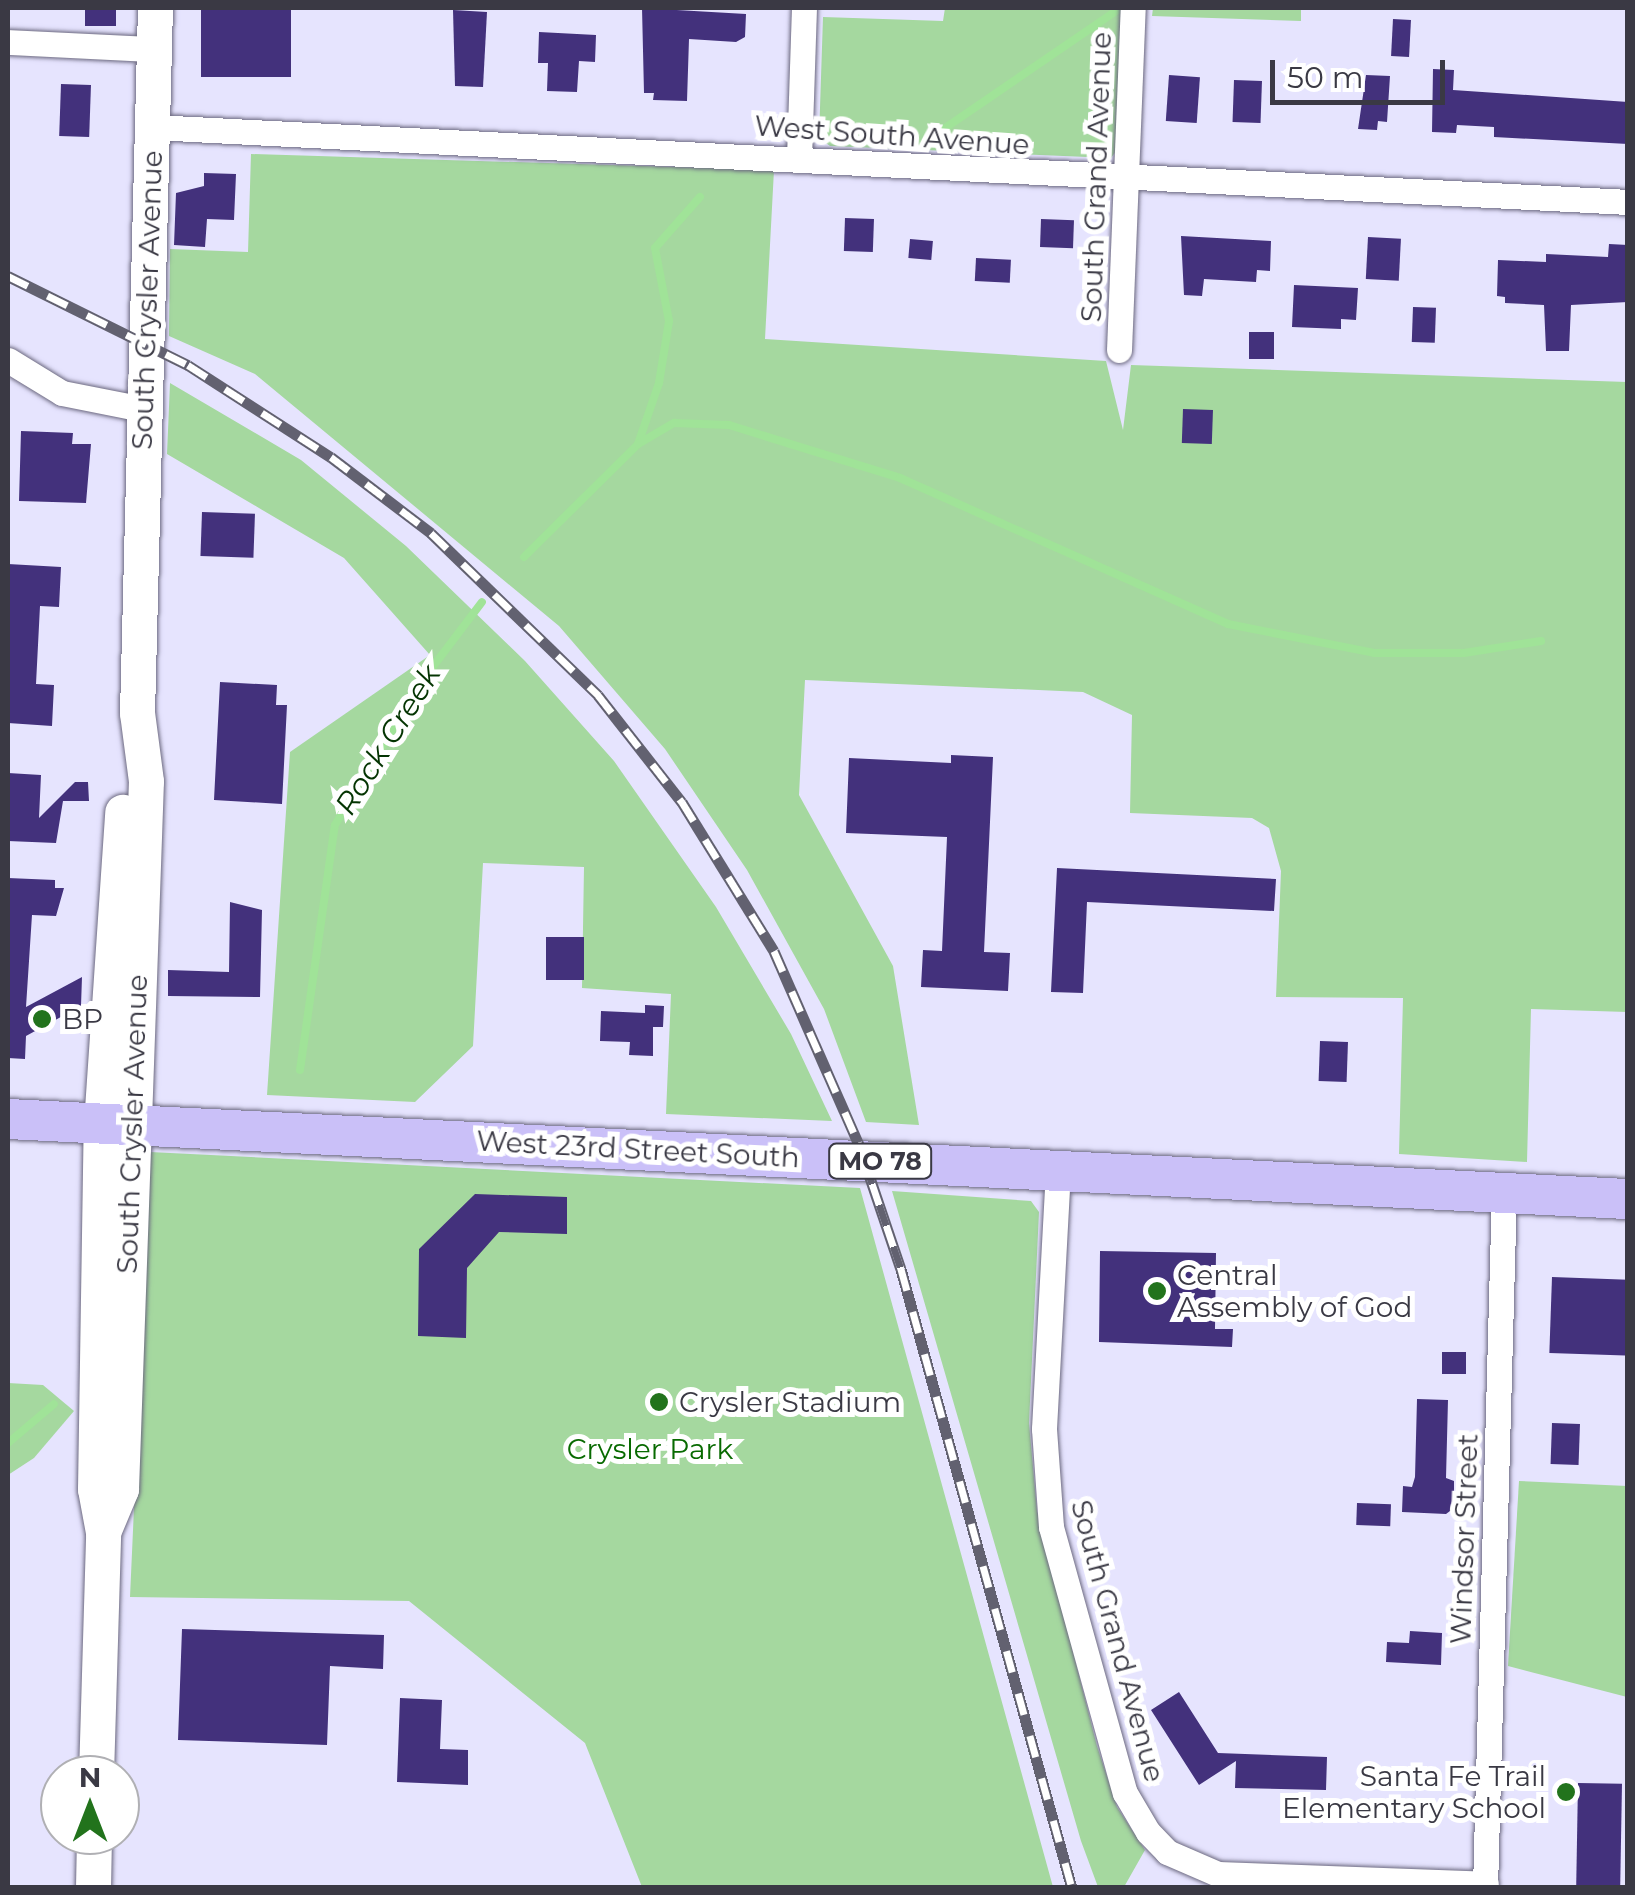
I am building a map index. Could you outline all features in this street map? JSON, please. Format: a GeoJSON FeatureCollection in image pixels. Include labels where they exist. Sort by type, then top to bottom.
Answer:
{"type":"FeatureCollection","features":[{"type":"Feature","properties":{"kind":"main road","name":"South Crysler Avenue"},"geometry":{"type":"LineString","coordinates":[[97,1755],[103,1532],[95,1489],[116,1125],[124,781],[137,713],[154,8]]}},
{"type":"Feature","properties":{"kind":"main road","name":"West 23rd Street South"},"geometry":{"type":"LineString","coordinates":[[8,1119],[1628,1198]]}},
{"type":"Feature","properties":{"kind":"main road"},"geometry":{"type":"LineString","coordinates":[[93,1888],[94,1855]]}},
{"type":"Feature","properties":{"kind":"street"},"geometry":{"type":"LineString","coordinates":[[800,158],[804,8]]}},
{"type":"Feature","properties":{"kind":"street","name":"South Grand Avenue"},"geometry":{"type":"LineString","coordinates":[[1119,350],[1133,8]]}},
{"type":"Feature","properties":{"kind":"street"},"geometry":{"type":"LineString","coordinates":[[8,42],[153,49]]}},
{"type":"Feature","properties":{"kind":"street","name":"West South Avenue"},"geometry":{"type":"LineString","coordinates":[[153,128],[800,158],[1125,180],[1628,202]]}},
{"type":"Feature","properties":{"kind":"street"},"geometry":{"type":"LineString","coordinates":[[8,360],[62,394],[143,409]]}},
{"type":"Feature","properties":{"kind":"street","name":"South Grand Avenue"},"geometry":{"type":"LineString","coordinates":[[1058,1170],[1044,1428],[1051,1527],[1125,1794],[1168,1852],[1218,1874],[1486,1886]]}},
{"type":"Feature","properties":{"kind":"street","name":"Windsor Street"},"geometry":{"type":"LineString","coordinates":[[1486,1886],[1504,1192]]}},
{"type":"Feature","properties":{"kind":"green space"},"geometry":{"type":"Polygon","coordinates":[[[945,8],[1123,8],[1119,147],[1111,158],[830,146],[819,138],[823,17],[943,21],[945,8]]]}},
{"type":"Feature","properties":{"kind":"green space"},"geometry":{"type":"Polygon","coordinates":[[[1153,8],[1301,8],[1301,21],[1152,16],[1153,8]]]}},
{"type":"Feature","properties":{"kind":"green space"},"geometry":{"type":"Polygon","coordinates":[[[251,154],[774,170],[765,339],[1106,361],[1123,430],[1131,365],[1627,382],[1627,1012],[1531,1009],[1527,1162],[1399,1154],[1403,998],[1276,997],[1281,871],[1269,828],[1252,818],[1130,813],[1132,715],[1083,692],[805,680],[799,795],[893,966],[919,1125],[866,1122],[824,1009],[747,870],[665,749],[559,626],[255,374],[169,336],[170,249],[248,252],[251,154]]]}},
{"type":"Feature","properties":{"kind":"green space"},"geometry":{"type":"Polygon","coordinates":[[[170,383],[301,460],[406,546],[525,661],[614,761],[716,907],[791,1034],[832,1121],[666,1114],[671,994],[582,988],[584,867],[483,863],[473,1046],[415,1102],[267,1095],[290,752],[430,655],[344,558],[167,454],[170,383]]]}},
{"type":"Feature","properties":{"kind":"green space","name":"Crysler Park"},"geometry":{"type":"Polygon","coordinates":[[[150,1152],[860,1188],[1053,1887],[642,1887],[585,1743],[409,1601],[130,1597],[150,1152]]]}},
{"type":"Feature","properties":{"kind":"green space"},"geometry":{"type":"Polygon","coordinates":[[[892,1191],[1031,1201],[1039,1212],[1029,1423],[1037,1511],[1097,1746],[1117,1807],[1145,1850],[1124,1887],[1098,1887],[1081,1841],[892,1191]]]}},
{"type":"Feature","properties":{"kind":"green space"},"geometry":{"type":"Polygon","coordinates":[[[8,1383],[43,1385],[74,1411],[34,1458],[8,1475],[8,1383]]]}},
{"type":"Feature","properties":{"kind":"green space"},"geometry":{"type":"Polygon","coordinates":[[[1519,1481],[1627,1486],[1627,1697],[1508,1666],[1519,1481]]]}},
{"type":"Feature","properties":{"kind":"building"},"geometry":{"type":"Polygon","coordinates":[[[85,8],[116,8],[116,26],[85,26],[85,8]]]}},
{"type":"Feature","properties":{"kind":"building"},"geometry":{"type":"Polygon","coordinates":[[[201,8],[291,8],[291,77],[201,77],[201,8]]]}},
{"type":"Feature","properties":{"kind":"building"},"geometry":{"type":"Polygon","coordinates":[[[642,8],[746,14],[745,37],[736,42],[689,39],[687,101],[653,100],[654,93],[644,93],[642,8]]]}},
{"type":"Feature","properties":{"kind":"building"},"geometry":{"type":"Polygon","coordinates":[[[453,10],[487,12],[483,87],[455,86],[453,10]]]}},
{"type":"Feature","properties":{"kind":"building"},"geometry":{"type":"Polygon","coordinates":[[[1393,19],[1411,20],[1409,57],[1391,56],[1393,19]]]}},
{"type":"Feature","properties":{"kind":"building"},"geometry":{"type":"Polygon","coordinates":[[[539,32],[596,35],[595,62],[579,61],[577,92],[547,91],[548,63],[538,63],[539,32]]]}},
{"type":"Feature","properties":{"kind":"building"},"geometry":{"type":"Polygon","coordinates":[[[1433,69],[1454,70],[1453,90],[1628,102],[1628,144],[1494,137],[1494,127],[1457,125],[1456,133],[1432,132],[1433,69]]]}},
{"type":"Feature","properties":{"kind":"building"},"geometry":{"type":"Polygon","coordinates":[[[1169,75],[1200,77],[1197,123],[1166,121],[1169,75]]]}},
{"type":"Feature","properties":{"kind":"building"},"geometry":{"type":"Polygon","coordinates":[[[1366,75],[1390,76],[1387,122],[1378,121],[1377,130],[1358,129],[1366,75]]]}},
{"type":"Feature","properties":{"kind":"building"},"geometry":{"type":"Polygon","coordinates":[[[1234,80],[1262,81],[1261,123],[1233,122],[1234,80]]]}},
{"type":"Feature","properties":{"kind":"building"},"geometry":{"type":"Polygon","coordinates":[[[61,84],[91,85],[89,137],[59,136],[61,84]]]}},
{"type":"Feature","properties":{"kind":"building"},"geometry":{"type":"Polygon","coordinates":[[[204,173],[236,174],[234,220],[207,219],[205,247],[174,245],[176,193],[204,186],[204,173]]]}},
{"type":"Feature","properties":{"kind":"building"},"geometry":{"type":"Polygon","coordinates":[[[845,218],[874,219],[873,252],[844,251],[845,218]]]}},
{"type":"Feature","properties":{"kind":"building"},"geometry":{"type":"Polygon","coordinates":[[[1041,219],[1074,220],[1073,248],[1040,247],[1041,219]]]}},
{"type":"Feature","properties":{"kind":"building"},"geometry":{"type":"Polygon","coordinates":[[[1181,236],[1271,241],[1270,271],[1257,270],[1256,282],[1204,279],[1202,296],[1184,295],[1181,236]]]}},
{"type":"Feature","properties":{"kind":"building"},"geometry":{"type":"Polygon","coordinates":[[[1368,237],[1401,239],[1399,281],[1366,279],[1368,237]]]}},
{"type":"Feature","properties":{"kind":"building"},"geometry":{"type":"Polygon","coordinates":[[[910,239],[933,241],[931,260],[908,258],[910,239]]]}},
{"type":"Feature","properties":{"kind":"building"},"geometry":{"type":"Polygon","coordinates":[[[1609,244],[1628,245],[1628,302],[1571,305],[1569,351],[1546,351],[1544,305],[1505,303],[1505,297],[1497,296],[1498,260],[1546,262],[1546,254],[1608,257],[1609,244]]]}},
{"type":"Feature","properties":{"kind":"building"},"geometry":{"type":"Polygon","coordinates":[[[976,258],[1011,260],[1010,283],[975,281],[976,258]]]}},
{"type":"Feature","properties":{"kind":"building"},"geometry":{"type":"Polygon","coordinates":[[[1294,285],[1358,288],[1356,320],[1341,319],[1341,329],[1292,327],[1294,285]]]}},
{"type":"Feature","properties":{"kind":"building"},"geometry":{"type":"Polygon","coordinates":[[[1413,307],[1436,308],[1435,343],[1412,342],[1413,307]]]}},
{"type":"Feature","properties":{"kind":"building"},"geometry":{"type":"Polygon","coordinates":[[[1249,332],[1274,332],[1274,359],[1249,359],[1249,332]]]}},
{"type":"Feature","properties":{"kind":"building"},"geometry":{"type":"Polygon","coordinates":[[[1183,409],[1213,410],[1212,444],[1182,443],[1183,409]]]}},
{"type":"Feature","properties":{"kind":"building"},"geometry":{"type":"Polygon","coordinates":[[[21,431],[73,433],[72,444],[91,444],[86,503],[19,501],[21,431]]]}},
{"type":"Feature","properties":{"kind":"building"},"geometry":{"type":"Polygon","coordinates":[[[202,512],[255,514],[253,558],[200,556],[202,512]]]}},
{"type":"Feature","properties":{"kind":"building"},"geometry":{"type":"Polygon","coordinates":[[[8,564],[61,567],[59,607],[40,606],[36,684],[54,685],[52,726],[8,723],[8,564]]]}},
{"type":"Feature","properties":{"kind":"building"},"geometry":{"type":"Polygon","coordinates":[[[220,682],[277,685],[276,705],[287,705],[282,804],[214,800],[220,682]]]}},
{"type":"Feature","properties":{"kind":"building"},"geometry":{"type":"Polygon","coordinates":[[[951,755],[993,757],[984,952],[1010,953],[1008,991],[921,987],[923,950],[942,951],[947,837],[846,833],[849,758],[951,763],[951,755]]]}},
{"type":"Feature","properties":{"kind":"building"},"geometry":{"type":"Polygon","coordinates":[[[8,773],[41,775],[39,818],[75,782],[88,782],[89,801],[63,801],[56,843],[8,841],[8,773]]]}},
{"type":"Feature","properties":{"kind":"building"},"geometry":{"type":"Polygon","coordinates":[[[1057,868],[1276,879],[1274,911],[1087,902],[1083,993],[1051,992],[1057,868]]]}},
{"type":"Feature","properties":{"kind":"building"},"geometry":{"type":"Polygon","coordinates":[[[8,878],[55,880],[55,888],[64,888],[56,916],[32,915],[26,1007],[82,977],[81,1006],[26,1036],[25,1059],[8,1058],[8,878]]]}},
{"type":"Feature","properties":{"kind":"building"},"geometry":{"type":"Polygon","coordinates":[[[230,902],[262,910],[260,997],[168,996],[168,970],[229,972],[230,902]]]}},
{"type":"Feature","properties":{"kind":"building"},"geometry":{"type":"Polygon","coordinates":[[[546,937],[584,937],[584,980],[546,980],[546,937]]]}},
{"type":"Feature","properties":{"kind":"building"},"geometry":{"type":"Polygon","coordinates":[[[645,1005],[664,1006],[663,1027],[653,1027],[653,1056],[629,1055],[630,1042],[600,1041],[601,1011],[645,1013],[645,1005]]]}},
{"type":"Feature","properties":{"kind":"building"},"geometry":{"type":"Polygon","coordinates":[[[1320,1041],[1348,1042],[1347,1082],[1319,1081],[1320,1041]]]}},
{"type":"Feature","properties":{"kind":"building"},"geometry":{"type":"Polygon","coordinates":[[[475,1194],[567,1197],[567,1234],[499,1232],[467,1268],[466,1338],[418,1336],[419,1249],[475,1194]]]}},
{"type":"Feature","properties":{"kind":"building","name":"Central Assembly of God"},"geometry":{"type":"Polygon","coordinates":[[[1100,1251],[1216,1253],[1215,1329],[1233,1329],[1232,1347],[1099,1342],[1100,1251]]]}},
{"type":"Feature","properties":{"kind":"building"},"geometry":{"type":"Polygon","coordinates":[[[1552,1277],[1628,1280],[1625,1356],[1549,1353],[1552,1277]]]}},
{"type":"Feature","properties":{"kind":"building"},"geometry":{"type":"Polygon","coordinates":[[[1442,1352],[1466,1352],[1466,1374],[1442,1374],[1442,1352]]]}},
{"type":"Feature","properties":{"kind":"building"},"geometry":{"type":"Polygon","coordinates":[[[1417,1399],[1448,1400],[1446,1478],[1454,1481],[1454,1508],[1446,1514],[1402,1512],[1403,1486],[1412,1487],[1415,1477],[1417,1399]]]}},
{"type":"Feature","properties":{"kind":"building"},"geometry":{"type":"Polygon","coordinates":[[[1552,1423],[1580,1424],[1579,1465],[1551,1464],[1552,1423]]]}},
{"type":"Feature","properties":{"kind":"building"},"geometry":{"type":"Polygon","coordinates":[[[1357,1503],[1391,1504],[1390,1526],[1356,1525],[1357,1503]]]}},
{"type":"Feature","properties":{"kind":"building"},"geometry":{"type":"Polygon","coordinates":[[[182,1629],[384,1635],[383,1669],[330,1666],[327,1745],[178,1740],[182,1629]]]}},
{"type":"Feature","properties":{"kind":"building"},"geometry":{"type":"Polygon","coordinates":[[[1410,1631],[1442,1633],[1441,1665],[1386,1662],[1387,1642],[1409,1643],[1410,1631]]]}},
{"type":"Feature","properties":{"kind":"building"},"geometry":{"type":"Polygon","coordinates":[[[1179,1692],[1218,1753],[1327,1757],[1326,1790],[1235,1788],[1236,1761],[1199,1785],[1151,1710],[1179,1692]]]}},
{"type":"Feature","properties":{"kind":"building"},"geometry":{"type":"Polygon","coordinates":[[[400,1698],[442,1700],[440,1749],[468,1750],[468,1785],[397,1782],[400,1698]]]}},
{"type":"Feature","properties":{"kind":"building"},"geometry":{"type":"Polygon","coordinates":[[[1578,1783],[1622,1784],[1620,1888],[1576,1888],[1578,1783]]]}},
{"type":"Feature","properties":{"kind":"waterway"},"geometry":{"type":"LineString","coordinates":[[929,139],[1120,8]]}},
{"type":"Feature","properties":{"kind":"waterway"},"geometry":{"type":"LineString","coordinates":[[638,444],[659,383],[669,321],[655,248],[700,197]]}},
{"type":"Feature","properties":{"kind":"waterway"},"geometry":{"type":"LineString","coordinates":[[524,557],[638,444],[674,423],[729,425],[900,478],[1228,624],[1374,653],[1464,653],[1541,641]]}},
{"type":"Feature","properties":{"kind":"waterway","name":"Rock Creek"},"geometry":{"type":"LineString","coordinates":[[300,1070],[335,825],[419,685],[482,602]]}},
{"type":"Feature","properties":{"kind":"waterway","name":"Rock Creek"},"geometry":{"type":"LineString","coordinates":[[8,1443],[54,1404]]}},
{"type":"Feature","properties":{"kind":"railway"},"geometry":{"type":"LineString","coordinates":[[8,276],[188,365],[331,457],[431,533],[598,695],[682,802],[774,951],[858,1142],[901,1269],[1072,1888]]}},
{"type":"Feature","properties":{"kind":"place","name":"BP"},"geometry":{"type":"Point","coordinates":[42,1019]}},
{"type":"Feature","properties":{"kind":"place","name":"Central Assembly of God"},"geometry":{"type":"Point","coordinates":[1157,1291]}},
{"type":"Feature","properties":{"kind":"place","name":"Crysler Stadium"},"geometry":{"type":"Point","coordinates":[659,1402]}},
{"type":"Feature","properties":{"kind":"place","name":"Santa Fe Trail Elementary School"},"geometry":{"type":"Point","coordinates":[1566,1792]}}]}
